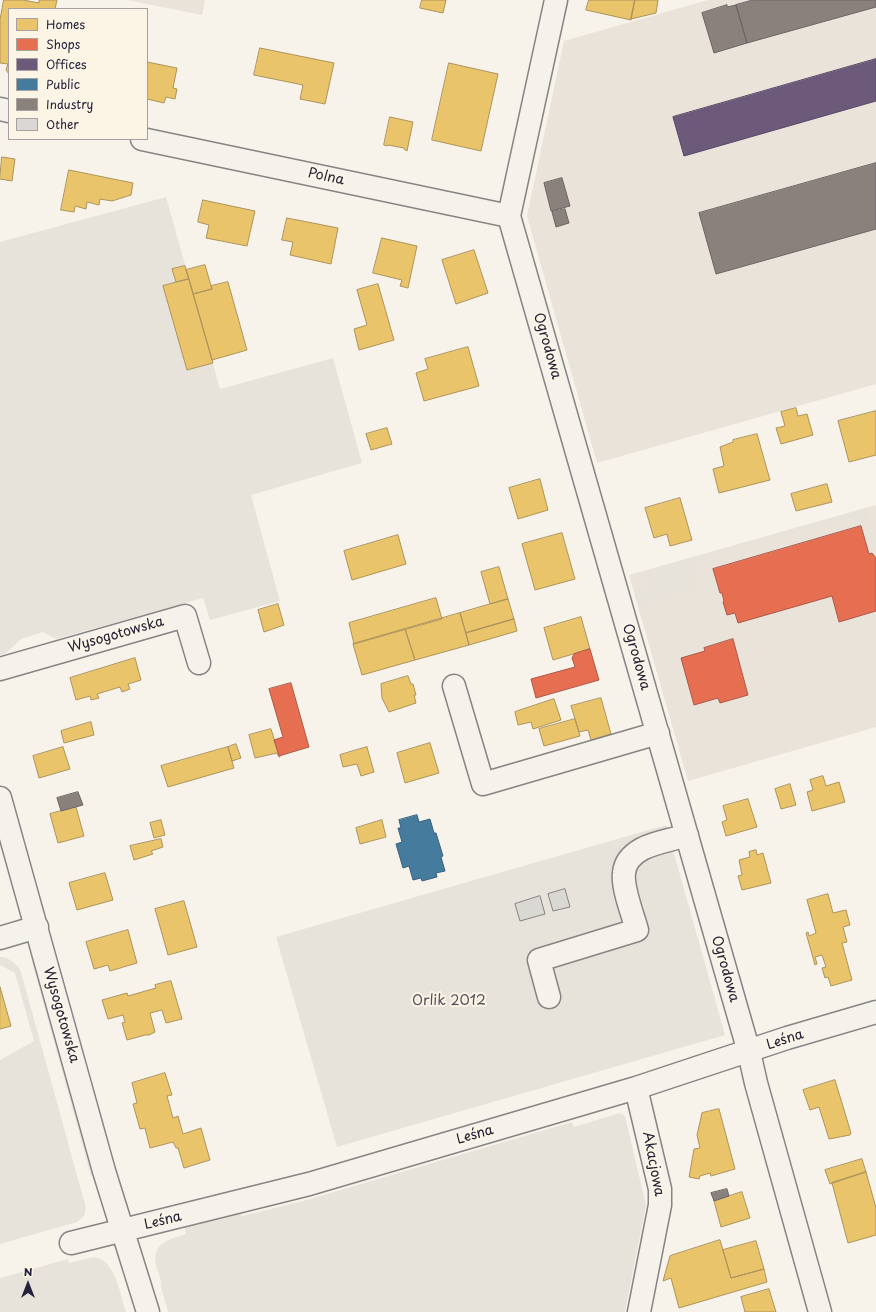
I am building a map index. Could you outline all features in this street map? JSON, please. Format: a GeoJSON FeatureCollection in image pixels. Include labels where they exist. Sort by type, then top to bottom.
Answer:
{"type":"FeatureCollection","features":[{"type":"Feature","properties":{"kind":"street","name":"Ogrodowa"},"geometry":{"type":"LineString","coordinates":[[556,0],[509,216],[749,1052],[756,1083],[820,1312]]}},
{"type":"Feature","properties":{"kind":"street","name":"Polna"},"geometry":{"type":"LineString","coordinates":[[147,140],[509,216]]}},
{"type":"Feature","properties":{"kind":"street","name":"Wysogotowska"},"geometry":{"type":"LineString","coordinates":[[0,669],[185,616],[199,663]]}},
{"type":"Feature","properties":{"kind":"street"},"geometry":{"type":"LineString","coordinates":[[454,686],[483,784],[658,733]]}},
{"type":"Feature","properties":{"kind":"street","name":"Wysogotowska"},"geometry":{"type":"LineString","coordinates":[[0,798],[104,1171],[148,1312]]}},
{"type":"Feature","properties":{"kind":"street"},"geometry":{"type":"LineString","coordinates":[[549,997],[539,960],[637,930],[624,884],[624,872],[628,861],[634,854],[644,848],[687,835]]}},
{"type":"Feature","properties":{"kind":"street"},"geometry":{"type":"LineString","coordinates":[[0,938],[37,927]]}},
{"type":"Feature","properties":{"kind":"street","name":"Leśna"},"geometry":{"type":"LineString","coordinates":[[71,1243],[309,1184],[636,1088],[749,1052],[787,1038],[876,1012]]}},
{"type":"Feature","properties":{"kind":"street","name":"Akacjowa"},"geometry":{"type":"LineString","coordinates":[[636,1088],[660,1189],[660,1205],[638,1312]]}},
{"type":"Feature","properties":{"kind":"shaded area"},"geometry":{"type":"Polygon","coordinates":[[[127,0],[205,0],[202,15],[127,0]]]}},
{"type":"Feature","properties":{"kind":"shaded area"},"geometry":{"type":"Polygon","coordinates":[[[708,0],[876,0],[876,384],[597,463],[527,216],[564,41],[708,0]]]}},
{"type":"Feature","properties":{"kind":"shaded area"},"geometry":{"type":"Polygon","coordinates":[[[876,505],[876,727],[688,781],[629,575],[876,505]]]}},
{"type":"Feature","properties":{"kind":"green space"},"geometry":{"type":"Polygon","coordinates":[[[166,197],[220,389],[333,358],[362,463],[251,495],[280,601],[210,620],[203,598],[56,639],[43,632],[21,639],[6,653],[0,655],[0,242],[166,197]]]}},
{"type":"Feature","properties":{"kind":"green space"},"geometry":{"type":"Polygon","coordinates":[[[866,508],[870,519],[855,523],[852,517],[780,538],[779,535],[704,558],[700,561],[696,568],[693,589],[645,603],[641,618],[635,595],[641,590],[650,587],[646,571],[866,508]]]}},
{"type":"Feature","properties":{"kind":"green space","name":"Orlik 2012"},"geometry":{"type":"Polygon","coordinates":[[[666,825],[725,1035],[337,1147],[276,937],[666,825]]]}},
{"type":"Feature","properties":{"kind":"green space"},"geometry":{"type":"Polygon","coordinates":[[[0,957],[7,958],[13,962],[21,972],[86,1208],[84,1216],[77,1222],[0,1244],[0,1060],[34,1041],[15,973],[0,965],[0,957]]]}},
{"type":"Feature","properties":{"kind":"green space"},"geometry":{"type":"Polygon","coordinates":[[[31,958],[35,963],[94,1175],[91,1176],[31,958]]]}},
{"type":"Feature","properties":{"kind":"green space"},"geometry":{"type":"Polygon","coordinates":[[[620,1113],[625,1116],[646,1205],[625,1312],[168,1312],[155,1261],[156,1254],[161,1244],[172,1238],[186,1234],[184,1225],[240,1212],[242,1216],[303,1201],[572,1122],[574,1127],[620,1113]]]}},
{"type":"Feature","properties":{"kind":"green space"},"geometry":{"type":"Polygon","coordinates":[[[94,1257],[107,1264],[112,1271],[116,1279],[126,1312],[0,1312],[0,1278],[68,1259],[69,1263],[94,1257]]]}},
{"type":"Feature","properties":{"kind":"building: Homes"},"geometry":{"type":"Polygon","coordinates":[[[4,0],[23,0],[39,3],[39,0],[57,0],[55,8],[8,8],[8,64],[0,63],[0,20],[4,0]]]}},
{"type":"Feature","properties":{"kind":"building: Homes"},"geometry":{"type":"Polygon","coordinates":[[[422,0],[446,0],[443,13],[420,8],[422,0]]]}},
{"type":"Feature","properties":{"kind":"building: Homes"},"geometry":{"type":"Polygon","coordinates":[[[589,0],[635,0],[631,20],[586,10],[589,0]]]}},
{"type":"Feature","properties":{"kind":"building: Homes"},"geometry":{"type":"Polygon","coordinates":[[[635,0],[658,0],[656,13],[631,19],[635,0]]]}},
{"type":"Feature","properties":{"kind":"building: Homes"},"geometry":{"type":"Polygon","coordinates":[[[260,48],[334,63],[325,104],[300,99],[303,85],[254,75],[260,48]]]}},
{"type":"Feature","properties":{"kind":"building: Homes"},"geometry":{"type":"Polygon","coordinates":[[[148,62],[177,68],[173,88],[177,89],[175,99],[166,97],[164,103],[148,99],[148,62]]]}},
{"type":"Feature","properties":{"kind":"building: Homes"},"geometry":{"type":"Polygon","coordinates":[[[449,63],[498,74],[481,151],[432,140],[449,63]]]}},
{"type":"Feature","properties":{"kind":"building: Homes"},"geometry":{"type":"Polygon","coordinates":[[[390,117],[413,122],[407,151],[404,148],[384,145],[390,117]]]}},
{"type":"Feature","properties":{"kind":"building: Homes"},"geometry":{"type":"Polygon","coordinates":[[[2,157],[15,159],[12,181],[0,179],[2,157]]]}},
{"type":"Feature","properties":{"kind":"building: Homes"},"geometry":{"type":"Polygon","coordinates":[[[69,170],[133,183],[131,195],[112,201],[100,199],[99,205],[87,202],[86,209],[75,206],[74,212],[61,210],[69,170]]]}},
{"type":"Feature","properties":{"kind":"building: Homes"},"geometry":{"type":"Polygon","coordinates":[[[203,200],[255,211],[247,246],[206,238],[209,225],[198,222],[203,200]]]}},
{"type":"Feature","properties":{"kind":"building: Homes"},"geometry":{"type":"Polygon","coordinates":[[[287,218],[338,228],[331,264],[290,255],[293,242],[282,240],[287,218]]]}},
{"type":"Feature","properties":{"kind":"building: Homes"},"geometry":{"type":"Polygon","coordinates":[[[382,238],[417,246],[408,288],[400,286],[402,280],[373,273],[382,238]]]}},
{"type":"Feature","properties":{"kind":"building: Homes"},"geometry":{"type":"Polygon","coordinates":[[[474,250],[488,293],[456,304],[442,260],[474,250]]]}},
{"type":"Feature","properties":{"kind":"building: Homes"},"geometry":{"type":"Polygon","coordinates":[[[205,265],[212,289],[193,294],[186,270],[205,265]]]}},
{"type":"Feature","properties":{"kind":"building: Homes"},"geometry":{"type":"Polygon","coordinates":[[[185,266],[189,279],[176,282],[172,269],[185,266]]]}},
{"type":"Feature","properties":{"kind":"building: Homes"},"geometry":{"type":"Polygon","coordinates":[[[189,279],[213,363],[187,370],[163,286],[189,279]]]}},
{"type":"Feature","properties":{"kind":"building: Homes"},"geometry":{"type":"Polygon","coordinates":[[[228,282],[247,350],[212,360],[193,294],[212,289],[211,286],[228,282]]]}},
{"type":"Feature","properties":{"kind":"building: Homes"},"geometry":{"type":"Polygon","coordinates":[[[378,284],[394,340],[359,350],[354,329],[367,325],[357,290],[378,284]]]}},
{"type":"Feature","properties":{"kind":"building: Homes"},"geometry":{"type":"Polygon","coordinates":[[[468,347],[479,386],[424,401],[416,373],[428,369],[425,359],[468,347]]]}},
{"type":"Feature","properties":{"kind":"building: Homes"},"geometry":{"type":"Polygon","coordinates":[[[796,408],[798,416],[807,414],[813,435],[781,444],[776,428],[785,426],[781,412],[796,408]]]}},
{"type":"Feature","properties":{"kind":"building: Homes"},"geometry":{"type":"Polygon","coordinates":[[[876,411],[876,455],[849,462],[838,421],[876,411]]]}},
{"type":"Feature","properties":{"kind":"building: Homes"},"geometry":{"type":"Polygon","coordinates":[[[387,428],[392,444],[371,450],[366,434],[387,428]]]}},
{"type":"Feature","properties":{"kind":"building: Homes"},"geometry":{"type":"Polygon","coordinates":[[[757,434],[770,480],[719,493],[713,469],[724,466],[720,447],[733,442],[733,440],[757,434]]]}},
{"type":"Feature","properties":{"kind":"building: Homes"},"geometry":{"type":"Polygon","coordinates":[[[540,479],[548,510],[518,519],[509,488],[540,479]]]}},
{"type":"Feature","properties":{"kind":"building: Homes"},"geometry":{"type":"Polygon","coordinates":[[[827,484],[832,502],[796,511],[791,494],[827,484]]]}},
{"type":"Feature","properties":{"kind":"building: Homes"},"geometry":{"type":"Polygon","coordinates":[[[680,498],[692,540],[670,546],[667,534],[654,538],[645,508],[680,498]]]}},
{"type":"Feature","properties":{"kind":"building: Homes"},"geometry":{"type":"Polygon","coordinates":[[[562,533],[575,579],[535,590],[522,544],[562,533]]]}},
{"type":"Feature","properties":{"kind":"building: Homes"},"geometry":{"type":"Polygon","coordinates":[[[398,535],[406,564],[352,580],[344,551],[398,535]]]}},
{"type":"Feature","properties":{"kind":"building: Homes"},"geometry":{"type":"Polygon","coordinates":[[[499,567],[508,599],[490,604],[481,572],[499,567]]]}},
{"type":"Feature","properties":{"kind":"building: Homes"},"geometry":{"type":"Polygon","coordinates":[[[436,598],[442,619],[354,644],[349,623],[436,598]]]}},
{"type":"Feature","properties":{"kind":"building: Homes"},"geometry":{"type":"Polygon","coordinates":[[[508,599],[514,619],[466,633],[460,613],[508,599]]]}},
{"type":"Feature","properties":{"kind":"building: Homes"},"geometry":{"type":"Polygon","coordinates":[[[278,604],[284,625],[264,632],[258,610],[278,604]]]}},
{"type":"Feature","properties":{"kind":"building: Homes"},"geometry":{"type":"Polygon","coordinates":[[[460,613],[469,645],[415,660],[405,629],[460,613]]]}},
{"type":"Feature","properties":{"kind":"building: Homes"},"geometry":{"type":"Polygon","coordinates":[[[581,617],[590,649],[553,660],[544,628],[581,617]]]}},
{"type":"Feature","properties":{"kind":"building: Homes"},"geometry":{"type":"Polygon","coordinates":[[[514,619],[517,631],[469,645],[466,633],[514,619]]]}},
{"type":"Feature","properties":{"kind":"building: Homes"},"geometry":{"type":"Polygon","coordinates":[[[405,629],[415,660],[362,675],[353,644],[405,629]]]}},
{"type":"Feature","properties":{"kind":"building: Homes"},"geometry":{"type":"Polygon","coordinates":[[[135,658],[141,680],[128,684],[130,689],[122,692],[120,687],[97,694],[99,698],[91,700],[90,696],[76,700],[70,678],[135,658]]]}},
{"type":"Feature","properties":{"kind":"building: Homes"},"geometry":{"type":"Polygon","coordinates":[[[408,676],[411,684],[413,684],[416,695],[414,695],[416,703],[389,712],[382,698],[381,684],[408,676]]]}},
{"type":"Feature","properties":{"kind":"building: Homes"},"geometry":{"type":"Polygon","coordinates":[[[601,698],[611,734],[591,740],[588,730],[579,732],[571,706],[601,698]]]}},
{"type":"Feature","properties":{"kind":"building: Homes"},"geometry":{"type":"Polygon","coordinates":[[[554,699],[561,720],[533,729],[531,722],[518,725],[515,712],[554,699]]]}},
{"type":"Feature","properties":{"kind":"building: Homes"},"geometry":{"type":"Polygon","coordinates":[[[575,719],[580,736],[544,746],[539,729],[575,719]]]}},
{"type":"Feature","properties":{"kind":"building: Homes"},"geometry":{"type":"Polygon","coordinates":[[[91,722],[94,735],[64,743],[61,731],[91,722]]]}},
{"type":"Feature","properties":{"kind":"building: Homes"},"geometry":{"type":"Polygon","coordinates":[[[271,729],[280,757],[277,753],[255,758],[249,735],[271,729]]]}},
{"type":"Feature","properties":{"kind":"building: Homes"},"geometry":{"type":"Polygon","coordinates":[[[430,743],[439,773],[405,783],[397,753],[430,743]]]}},
{"type":"Feature","properties":{"kind":"building: Homes"},"geometry":{"type":"Polygon","coordinates":[[[236,744],[241,758],[232,761],[228,747],[236,744]]]}},
{"type":"Feature","properties":{"kind":"building: Homes"},"geometry":{"type":"Polygon","coordinates":[[[63,747],[70,769],[39,778],[33,756],[63,747]]]}},
{"type":"Feature","properties":{"kind":"building: Homes"},"geometry":{"type":"Polygon","coordinates":[[[228,747],[234,768],[168,787],[161,766],[228,747]]]}},
{"type":"Feature","properties":{"kind":"building: Homes"},"geometry":{"type":"Polygon","coordinates":[[[367,747],[374,772],[361,776],[357,764],[343,767],[340,755],[367,747]]]}},
{"type":"Feature","properties":{"kind":"building: Homes"},"geometry":{"type":"Polygon","coordinates":[[[823,776],[826,786],[839,782],[845,802],[812,811],[807,792],[813,790],[810,780],[823,776]]]}},
{"type":"Feature","properties":{"kind":"building: Homes"},"geometry":{"type":"Polygon","coordinates":[[[790,784],[796,805],[781,809],[775,789],[790,784]]]}},
{"type":"Feature","properties":{"kind":"building: Homes"},"geometry":{"type":"Polygon","coordinates":[[[748,799],[757,827],[726,836],[722,822],[727,820],[723,806],[748,799]]]}},
{"type":"Feature","properties":{"kind":"building: Homes"},"geometry":{"type":"Polygon","coordinates":[[[76,807],[84,836],[58,843],[50,814],[76,807]]]}},
{"type":"Feature","properties":{"kind":"building: Homes"},"geometry":{"type":"Polygon","coordinates":[[[161,820],[165,835],[154,838],[150,823],[161,820]]]}},
{"type":"Feature","properties":{"kind":"building: Homes"},"geometry":{"type":"Polygon","coordinates":[[[382,820],[386,837],[360,844],[356,828],[382,820]]]}},
{"type":"Feature","properties":{"kind":"building: Homes"},"geometry":{"type":"Polygon","coordinates":[[[161,839],[163,847],[151,851],[153,854],[134,860],[130,846],[161,839]]]}},
{"type":"Feature","properties":{"kind":"building: Homes"},"geometry":{"type":"Polygon","coordinates":[[[756,850],[757,855],[763,853],[771,883],[742,890],[738,876],[742,875],[739,860],[750,857],[749,852],[756,850]]]}},
{"type":"Feature","properties":{"kind":"building: Homes"},"geometry":{"type":"Polygon","coordinates":[[[105,873],[113,900],[77,910],[69,883],[105,873]]]}},
{"type":"Feature","properties":{"kind":"building: Homes"},"geometry":{"type":"Polygon","coordinates":[[[828,894],[833,913],[846,910],[850,925],[843,927],[847,942],[842,943],[852,980],[831,986],[828,977],[825,978],[822,968],[826,967],[822,955],[815,957],[817,964],[815,965],[806,933],[808,932],[809,936],[816,933],[807,900],[828,894]]]}},
{"type":"Feature","properties":{"kind":"building: Homes"},"geometry":{"type":"Polygon","coordinates":[[[184,901],[197,947],[168,955],[155,909],[184,901]]]}},
{"type":"Feature","properties":{"kind":"building: Homes"},"geometry":{"type":"Polygon","coordinates":[[[128,930],[137,963],[110,971],[108,965],[94,969],[86,942],[128,930]]]}},
{"type":"Feature","properties":{"kind":"building: Homes"},"geometry":{"type":"Polygon","coordinates":[[[171,981],[182,1019],[166,1023],[162,1010],[150,1013],[155,1032],[149,1035],[127,1040],[122,1023],[125,1022],[123,1015],[108,1019],[102,1000],[127,993],[128,996],[156,988],[155,985],[171,981]]]}},
{"type":"Feature","properties":{"kind":"building: Homes"},"geometry":{"type":"Polygon","coordinates":[[[0,987],[11,1026],[0,1029],[0,987]]]}},
{"type":"Feature","properties":{"kind":"building: Homes"},"geometry":{"type":"Polygon","coordinates":[[[165,1073],[172,1095],[167,1096],[173,1118],[178,1116],[183,1134],[201,1128],[210,1160],[184,1168],[178,1148],[176,1148],[173,1142],[150,1148],[145,1128],[140,1129],[133,1104],[137,1103],[132,1083],[165,1073]]]}},
{"type":"Feature","properties":{"kind":"building: Homes"},"geometry":{"type":"Polygon","coordinates":[[[835,1080],[851,1133],[850,1135],[829,1139],[819,1107],[810,1110],[803,1090],[835,1080]]]}},
{"type":"Feature","properties":{"kind":"building: Homes"},"geometry":{"type":"Polygon","coordinates":[[[719,1109],[735,1169],[711,1176],[710,1173],[700,1176],[699,1179],[689,1177],[694,1149],[700,1148],[697,1135],[702,1113],[719,1109]]]}},
{"type":"Feature","properties":{"kind":"building: Homes"},"geometry":{"type":"Polygon","coordinates":[[[862,1159],[866,1172],[830,1184],[825,1170],[862,1159]]]}},
{"type":"Feature","properties":{"kind":"building: Homes"},"geometry":{"type":"Polygon","coordinates":[[[866,1172],[876,1208],[876,1235],[848,1243],[832,1183],[866,1172]]]}},
{"type":"Feature","properties":{"kind":"building: Homes"},"geometry":{"type":"Polygon","coordinates":[[[742,1192],[750,1218],[721,1227],[714,1201],[742,1192]]]}},
{"type":"Feature","properties":{"kind":"building: Homes"},"geometry":{"type":"Polygon","coordinates":[[[720,1240],[731,1278],[764,1269],[767,1282],[679,1308],[671,1278],[663,1281],[670,1256],[720,1240]]]}},
{"type":"Feature","properties":{"kind":"building: Homes"},"geometry":{"type":"Polygon","coordinates":[[[756,1241],[764,1269],[731,1278],[723,1250],[756,1241]]]}},
{"type":"Feature","properties":{"kind":"building: Homes"},"geometry":{"type":"Polygon","coordinates":[[[769,1289],[776,1312],[745,1312],[741,1297],[769,1289]]]}},
{"type":"Feature","properties":{"kind":"building: Shops"},"geometry":{"type":"Polygon","coordinates":[[[861,526],[869,554],[872,553],[876,558],[876,611],[839,622],[832,596],[738,623],[735,613],[727,615],[722,593],[720,593],[713,569],[861,526]]]}},
{"type":"Feature","properties":{"kind":"building: Shops"},"geometry":{"type":"Polygon","coordinates":[[[733,639],[748,695],[720,703],[718,698],[694,705],[681,658],[705,651],[704,648],[733,639]]]}},
{"type":"Feature","properties":{"kind":"building: Shops"},"geometry":{"type":"Polygon","coordinates":[[[590,649],[599,680],[536,698],[531,679],[575,667],[572,658],[574,654],[590,649]]]}},
{"type":"Feature","properties":{"kind":"building: Shops"},"geometry":{"type":"Polygon","coordinates":[[[291,683],[309,747],[279,756],[274,740],[283,737],[269,689],[291,683]]]}},
{"type":"Feature","properties":{"kind":"building: Offices"},"geometry":{"type":"Polygon","coordinates":[[[876,59],[876,101],[684,156],[673,117],[876,59]]]}},
{"type":"Feature","properties":{"kind":"building: Public"},"geometry":{"type":"Polygon","coordinates":[[[417,815],[419,822],[430,819],[443,856],[441,857],[445,871],[436,873],[437,877],[422,881],[421,878],[413,880],[409,866],[403,868],[396,844],[402,842],[398,828],[401,828],[399,820],[417,815]]]}},
{"type":"Feature","properties":{"kind":"building: Industry"},"geometry":{"type":"Polygon","coordinates":[[[753,0],[876,0],[876,7],[747,43],[736,5],[753,0]]]}},
{"type":"Feature","properties":{"kind":"building: Industry"},"geometry":{"type":"Polygon","coordinates":[[[727,5],[727,7],[736,5],[747,43],[714,53],[702,13],[727,5]]]}},
{"type":"Feature","properties":{"kind":"building: Industry"},"geometry":{"type":"Polygon","coordinates":[[[876,163],[876,229],[716,274],[699,213],[876,163]]]}},
{"type":"Feature","properties":{"kind":"building: Industry"},"geometry":{"type":"Polygon","coordinates":[[[562,178],[570,206],[551,211],[544,183],[562,178]]]}},
{"type":"Feature","properties":{"kind":"building: Industry"},"geometry":{"type":"Polygon","coordinates":[[[565,209],[569,223],[556,227],[552,212],[565,209]]]}},
{"type":"Feature","properties":{"kind":"building: Industry"},"geometry":{"type":"Polygon","coordinates":[[[78,792],[83,805],[61,811],[57,798],[78,792]]]}},
{"type":"Feature","properties":{"kind":"building: Industry"},"geometry":{"type":"Polygon","coordinates":[[[727,1189],[729,1196],[714,1201],[711,1193],[727,1189]]]}},
{"type":"Feature","properties":{"kind":"building: Other"},"geometry":{"type":"Polygon","coordinates":[[[565,889],[570,907],[553,911],[548,894],[565,889]]]}},
{"type":"Feature","properties":{"kind":"building: Other"},"geometry":{"type":"Polygon","coordinates":[[[540,896],[545,914],[520,921],[515,904],[540,896]]]}}]}
